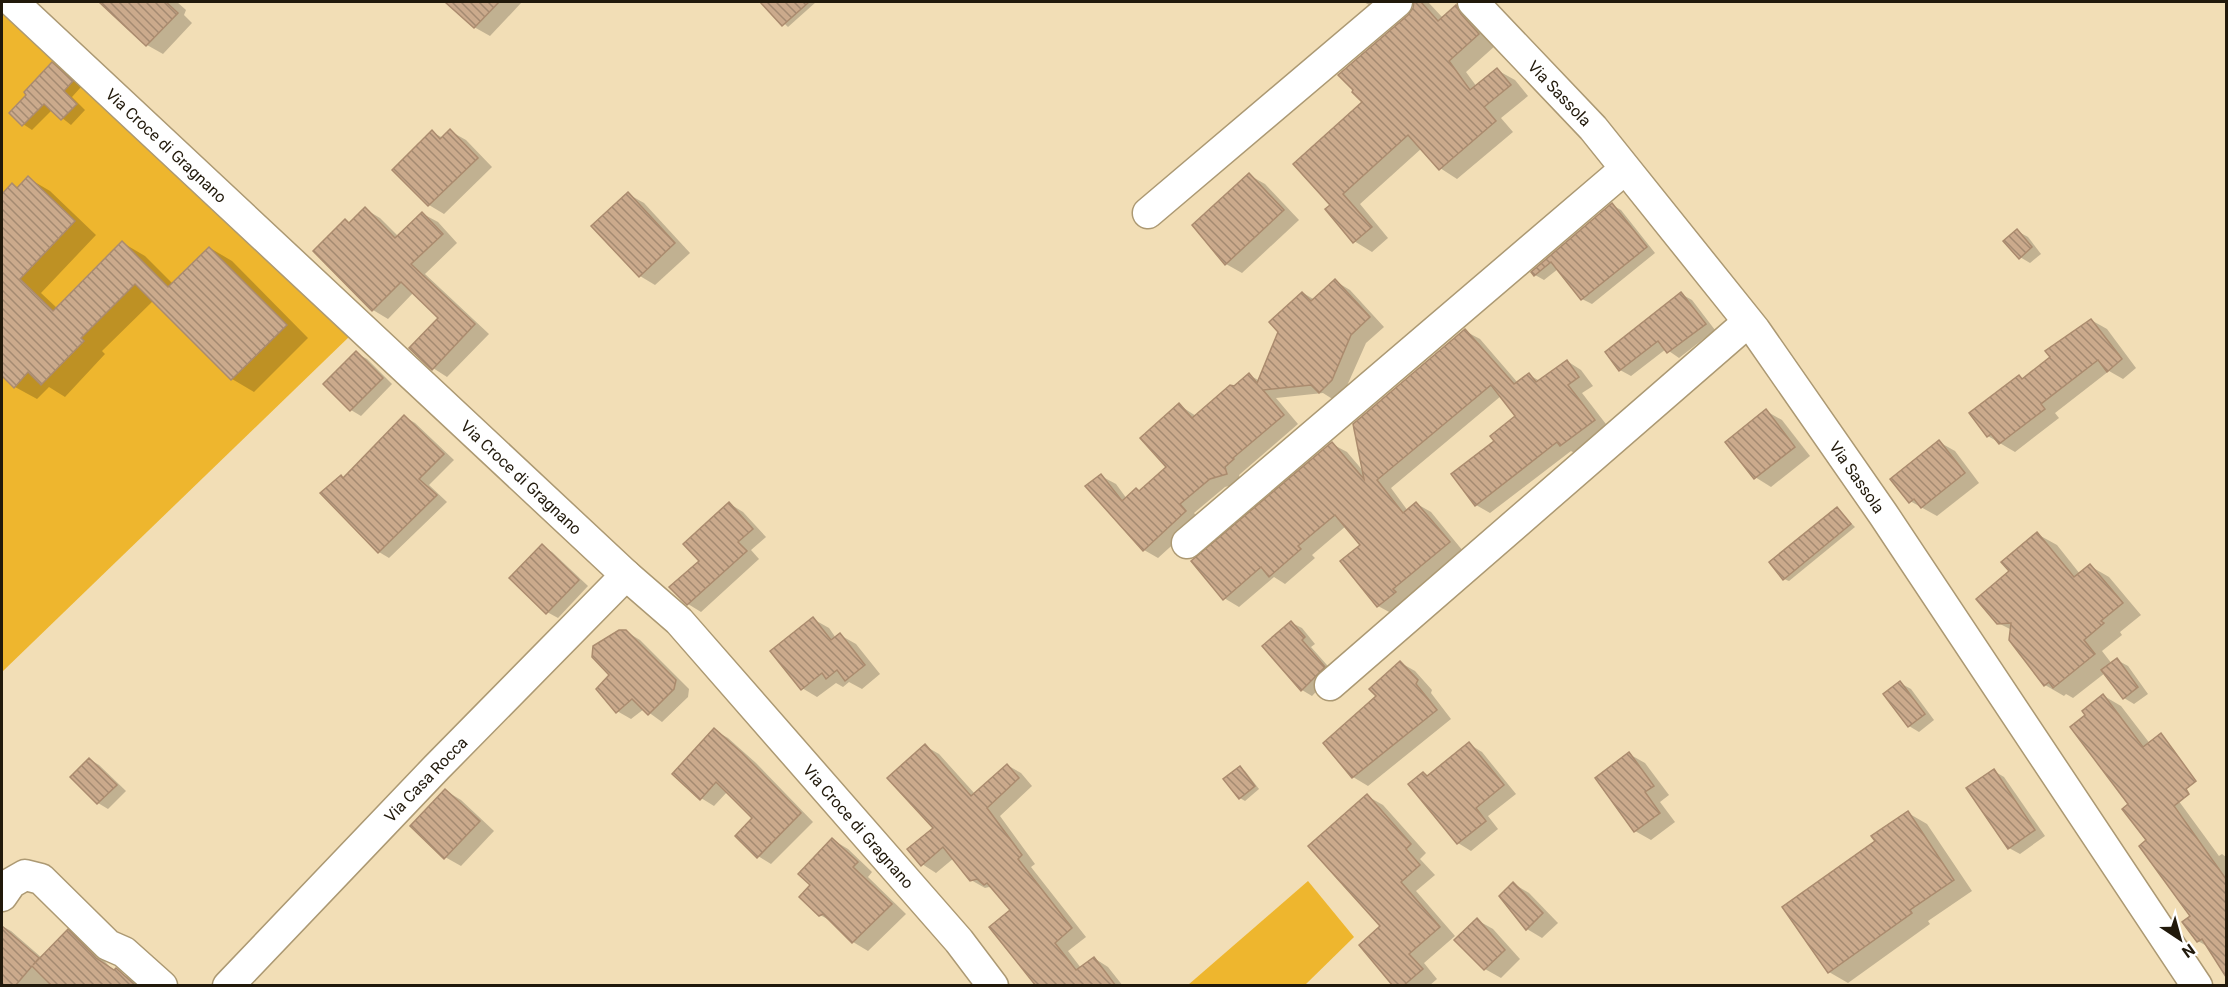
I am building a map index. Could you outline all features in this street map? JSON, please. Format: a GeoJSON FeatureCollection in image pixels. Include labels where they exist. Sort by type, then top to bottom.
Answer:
{"type":"FeatureCollection","features":[{"type":"Feature","properties":{"kind":"street","name":"Via Croce di Gragnano"},"geometry":{"type":"LineString","coordinates":[[13,2],[626,575],[679,621],[959,942],[993,986]]}},
{"type":"Feature","properties":{"kind":"street"},"geometry":{"type":"LineString","coordinates":[[1148,213],[1397,2]]}},
{"type":"Feature","properties":{"kind":"street","name":"Via Sassola"},"geometry":{"type":"LineString","coordinates":[[1473,2],[1593,128],[1748,322],[1883,514],[2197,986]]}},
{"type":"Feature","properties":{"kind":"street"},"geometry":{"type":"LineString","coordinates":[[1187,543],[1625,169]]}},
{"type":"Feature","properties":{"kind":"street"},"geometry":{"type":"LineString","coordinates":[[1330,686],[1748,322]]}},
{"type":"Feature","properties":{"kind":"street","name":"Via Casa Rocca"},"geometry":{"type":"LineString","coordinates":[[228,986],[437,767],[626,575]]}},
{"type":"Feature","properties":{"kind":"street"},"geometry":{"type":"LineString","coordinates":[[2,896],[11,883],[26,875],[41,879],[108,945],[124,952],[162,986]]}},
{"type":"Feature","properties":{"kind":"shaded area"},"geometry":{"type":"Polygon","coordinates":[[[2,13],[352,334],[2,672],[2,13]]]}},
{"type":"Feature","properties":{"kind":"shaded area"},"geometry":{"type":"Polygon","coordinates":[[[1308,881],[1354,937],[1305,985],[1188,985],[1308,881]]]}},
{"type":"Feature","properties":{"kind":"building"},"geometry":{"type":"Polygon","coordinates":[[[99,2],[166,2],[178,13],[146,46],[99,2]]]}},
{"type":"Feature","properties":{"kind":"building"},"geometry":{"type":"Polygon","coordinates":[[[445,2],[499,2],[474,28],[445,2]]]}},
{"type":"Feature","properties":{"kind":"building"},"geometry":{"type":"Polygon","coordinates":[[[760,2],[809,2],[782,26],[760,2]]]}},
{"type":"Feature","properties":{"kind":"building"},"geometry":{"type":"Polygon","coordinates":[[[1414,2],[1421,2],[1438,21],[1456,5],[1479,34],[1449,61],[1470,90],[1497,68],[1511,85],[1484,107],[1496,121],[1439,170],[1408,135],[1343,194],[1372,227],[1353,243],[1325,209],[1330,205],[1293,164],[1362,102],[1338,75],[1408,15],[1414,2]]]}},
{"type":"Feature","properties":{"kind":"building"},"geometry":{"type":"Polygon","coordinates":[[[52,62],[73,81],[64,91],[77,104],[61,120],[44,104],[22,126],[9,113],[26,95],[24,92],[52,62]]]}},
{"type":"Feature","properties":{"kind":"building"},"geometry":{"type":"Polygon","coordinates":[[[450,129],[478,158],[428,206],[392,170],[432,130],[440,139],[450,129]]]}},
{"type":"Feature","properties":{"kind":"building"},"geometry":{"type":"Polygon","coordinates":[[[1249,173],[1284,210],[1225,265],[1192,225],[1249,173]]]}},
{"type":"Feature","properties":{"kind":"building"},"geometry":{"type":"Polygon","coordinates":[[[28,176],[75,221],[20,279],[53,311],[122,241],[168,287],[209,247],[287,325],[231,380],[135,284],[81,338],[84,341],[41,385],[28,372],[14,388],[2,376],[2,194],[12,183],[17,188],[28,176]]]}},
{"type":"Feature","properties":{"kind":"building"},"geometry":{"type":"Polygon","coordinates":[[[628,192],[675,243],[639,277],[591,226],[628,192]]]}},
{"type":"Feature","properties":{"kind":"building"},"geometry":{"type":"Polygon","coordinates":[[[1612,203],[1647,247],[1581,300],[1551,262],[1534,276],[1531,272],[1612,203]]]}},
{"type":"Feature","properties":{"kind":"building"},"geometry":{"type":"Polygon","coordinates":[[[365,207],[395,238],[422,212],[443,234],[411,264],[475,324],[432,370],[409,348],[438,318],[401,282],[372,311],[313,251],[345,219],[349,223],[365,207]]]}},
{"type":"Feature","properties":{"kind":"building"},"geometry":{"type":"Polygon","coordinates":[[[2017,229],[2032,247],[2019,259],[2003,241],[2017,229]]]}},
{"type":"Feature","properties":{"kind":"building"},"geometry":{"type":"Polygon","coordinates":[[[1335,279],[1370,317],[1351,335],[1332,380],[1319,393],[1311,385],[1263,390],[1284,415],[1233,458],[1225,467],[1227,474],[1210,479],[1180,504],[1186,511],[1143,551],[1085,486],[1101,474],[1122,501],[1136,488],[1139,491],[1166,467],[1140,438],[1179,403],[1192,418],[1230,385],[1234,386],[1249,373],[1257,383],[1278,332],[1269,322],[1302,292],[1311,301],[1335,279]]]}},
{"type":"Feature","properties":{"kind":"building"},"geometry":{"type":"Polygon","coordinates":[[[1681,292],[1706,324],[1667,353],[1658,341],[1619,371],[1605,352],[1681,292]]]}},
{"type":"Feature","properties":{"kind":"building"},"geometry":{"type":"Polygon","coordinates":[[[2091,319],[2122,359],[2107,372],[2098,360],[2041,404],[2045,409],[1999,444],[1991,434],[1987,437],[1969,413],[2019,375],[2022,379],[2050,357],[2045,351],[2091,319]]]}},
{"type":"Feature","properties":{"kind":"building"},"geometry":{"type":"Polygon","coordinates":[[[1465,329],[1514,384],[1529,373],[1536,382],[1567,360],[1579,377],[1568,385],[1595,420],[1560,446],[1557,442],[1475,506],[1451,474],[1494,441],[1490,436],[1515,416],[1491,385],[1377,480],[1403,513],[1416,502],[1450,542],[1393,589],[1396,592],[1377,607],[1340,561],[1360,545],[1335,515],[1298,546],[1301,549],[1269,577],[1261,567],[1223,600],[1191,561],[1332,442],[1364,479],[1353,424],[1465,329]]]}},
{"type":"Feature","properties":{"kind":"building"},"geometry":{"type":"Polygon","coordinates":[[[356,351],[383,378],[350,411],[323,384],[356,351]]]}},
{"type":"Feature","properties":{"kind":"building"},"geometry":{"type":"Polygon","coordinates":[[[1766,409],[1795,447],[1754,479],[1725,442],[1766,409]]]}},
{"type":"Feature","properties":{"kind":"building"},"geometry":{"type":"Polygon","coordinates":[[[404,415],[444,454],[419,479],[437,495],[378,553],[320,493],[341,475],[343,478],[404,415]]]}},
{"type":"Feature","properties":{"kind":"building"},"geometry":{"type":"Polygon","coordinates":[[[1939,440],[1965,473],[1921,508],[1914,499],[1909,503],[1890,479],[1939,440]]]}},
{"type":"Feature","properties":{"kind":"building"},"geometry":{"type":"Polygon","coordinates":[[[729,502],[753,529],[738,542],[747,551],[687,605],[669,587],[699,561],[683,544],[729,502]]]}},
{"type":"Feature","properties":{"kind":"building"},"geometry":{"type":"Polygon","coordinates":[[[1837,507],[1851,524],[1783,580],[1769,562],[1837,507]]]}},
{"type":"Feature","properties":{"kind":"building"},"geometry":{"type":"Polygon","coordinates":[[[2037,532],[2074,577],[2090,564],[2123,603],[2101,621],[2104,623],[2084,640],[2095,654],[2053,688],[2049,682],[2044,686],[2009,640],[2011,623],[1997,624],[1976,599],[2009,571],[2001,562],[2037,532]]]}},
{"type":"Feature","properties":{"kind":"building"},"geometry":{"type":"Polygon","coordinates":[[[542,544],[579,580],[546,614],[509,578],[542,544]]]}},
{"type":"Feature","properties":{"kind":"building"},"geometry":{"type":"Polygon","coordinates":[[[813,617],[831,640],[840,633],[865,665],[845,681],[837,670],[826,679],[822,673],[801,690],[770,651],[813,617]]]}},
{"type":"Feature","properties":{"kind":"building"},"geometry":{"type":"Polygon","coordinates":[[[1291,621],[1305,637],[1302,640],[1325,667],[1301,691],[1262,646],[1291,621]]]}},
{"type":"Feature","properties":{"kind":"building"},"geometry":{"type":"Polygon","coordinates":[[[619,630],[626,630],[676,680],[674,689],[648,715],[632,699],[616,713],[596,689],[609,675],[592,657],[593,646],[619,630]]]}},
{"type":"Feature","properties":{"kind":"building"},"geometry":{"type":"Polygon","coordinates":[[[2117,658],[2138,687],[2123,699],[2101,670],[2117,658]]]}},
{"type":"Feature","properties":{"kind":"building"},"geometry":{"type":"Polygon","coordinates":[[[1400,661],[1418,680],[1416,684],[1437,710],[1352,778],[1323,743],[1376,696],[1369,689],[1400,661]]]}},
{"type":"Feature","properties":{"kind":"building"},"geometry":{"type":"Polygon","coordinates":[[[1900,681],[1925,714],[1908,727],[1883,694],[1900,681]]]}},
{"type":"Feature","properties":{"kind":"building"},"geometry":{"type":"Polygon","coordinates":[[[2103,694],[2143,747],[2161,733],[2196,781],[2186,789],[2189,794],[2174,806],[2226,879],[2226,977],[2202,939],[2197,942],[2182,922],[2190,916],[2139,846],[2146,840],[2122,809],[2128,804],[2070,727],[2085,715],[2082,711],[2103,694]]]}},
{"type":"Feature","properties":{"kind":"building"},"geometry":{"type":"Polygon","coordinates":[[[714,728],[801,813],[757,858],[735,836],[752,818],[716,782],[700,800],[672,774],[714,728]]]}},
{"type":"Feature","properties":{"kind":"building"},"geometry":{"type":"Polygon","coordinates":[[[1469,742],[1504,785],[1476,808],[1486,821],[1457,844],[1408,784],[1423,772],[1427,776],[1469,742]]]}},
{"type":"Feature","properties":{"kind":"building"},"geometry":{"type":"Polygon","coordinates":[[[925,744],[971,796],[1007,764],[1019,778],[987,808],[1022,855],[1018,859],[1072,928],[1055,943],[1076,970],[1094,957],[1116,986],[1036,986],[989,927],[1010,910],[987,883],[984,885],[977,879],[970,881],[943,847],[921,866],[907,849],[933,828],[887,778],[925,744]]]}},
{"type":"Feature","properties":{"kind":"building"},"geometry":{"type":"Polygon","coordinates":[[[1629,752],[1654,786],[1645,792],[1660,813],[1634,832],[1595,778],[1629,752]]]}},
{"type":"Feature","properties":{"kind":"building"},"geometry":{"type":"Polygon","coordinates":[[[89,758],[117,785],[97,804],[70,777],[89,758]]]}},
{"type":"Feature","properties":{"kind":"building"},"geometry":{"type":"Polygon","coordinates":[[[1240,766],[1255,786],[1239,799],[1223,779],[1240,766]]]}},
{"type":"Feature","properties":{"kind":"building"},"geometry":{"type":"Polygon","coordinates":[[[1994,769],[2035,830],[2008,849],[1966,788],[1994,769]]]}},
{"type":"Feature","properties":{"kind":"building"},"geometry":{"type":"Polygon","coordinates":[[[445,789],[480,821],[444,859],[410,826],[445,789]]]}},
{"type":"Feature","properties":{"kind":"building"},"geometry":{"type":"Polygon","coordinates":[[[1367,794],[1411,844],[1406,849],[1420,865],[1401,882],[1440,927],[1409,954],[1423,969],[1403,986],[1393,986],[1359,945],[1380,926],[1308,846],[1367,794]]]}},
{"type":"Feature","properties":{"kind":"building"},"geometry":{"type":"Polygon","coordinates":[[[1908,811],[1954,880],[1910,910],[1912,913],[1828,973],[1782,907],[1875,841],[1871,836],[1908,811]]]}},
{"type":"Feature","properties":{"kind":"building"},"geometry":{"type":"Polygon","coordinates":[[[832,838],[858,862],[853,867],[892,904],[852,943],[823,914],[819,916],[799,897],[810,885],[798,874],[832,838]]]}},
{"type":"Feature","properties":{"kind":"building"},"geometry":{"type":"Polygon","coordinates":[[[1513,882],[1543,913],[1526,930],[1499,896],[1513,882]]]}},
{"type":"Feature","properties":{"kind":"building"},"geometry":{"type":"Polygon","coordinates":[[[1477,918],[1505,950],[1484,970],[1454,940],[1477,918]]]}},
{"type":"Feature","properties":{"kind":"building"},"geometry":{"type":"Polygon","coordinates":[[[2,926],[39,958],[33,965],[68,929],[96,958],[114,970],[116,968],[136,986],[52,986],[32,966],[15,986],[2,986],[2,926]]]}}]}
